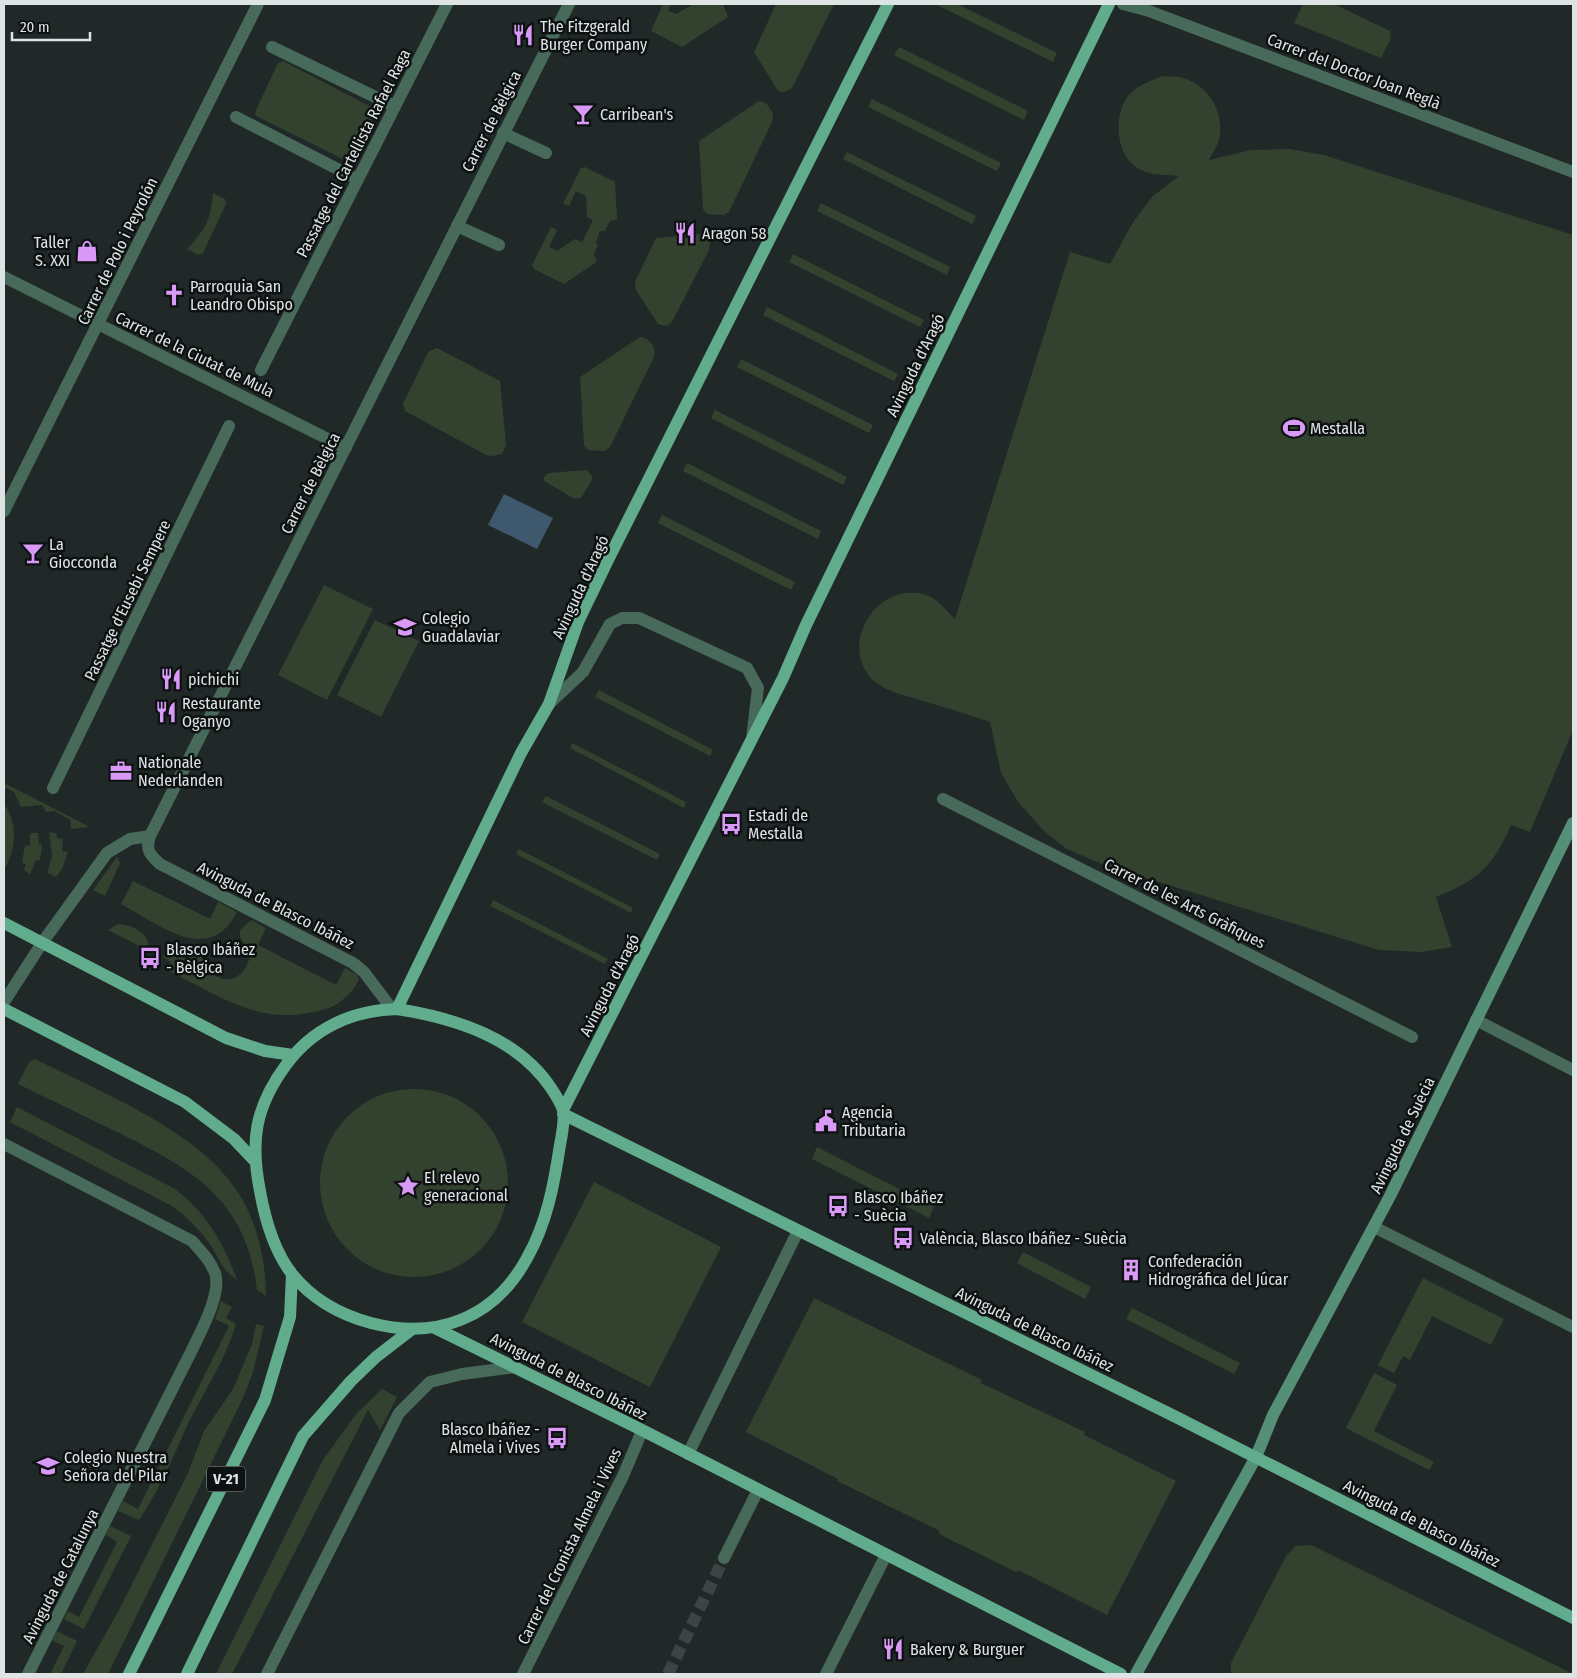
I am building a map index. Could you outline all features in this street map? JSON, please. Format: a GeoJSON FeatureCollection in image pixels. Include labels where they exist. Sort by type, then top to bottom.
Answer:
{"type":"FeatureCollection","features":[{"type":"Feature","properties":{"kind":"main road","name":"Avinguda d'Aragó"},"geometry":{"type":"LineString","coordinates":[[394,1009],[521,753],[549,704],[578,622],[609,558],[888,4]]}},
{"type":"Feature","properties":{"kind":"main road","name":"Avinguda d'Aragó"},"geometry":{"type":"LineString","coordinates":[[563,1112],[751,741],[1109,4]]}},
{"type":"Feature","properties":{"kind":"main road"},"geometry":{"type":"LineString","coordinates":[[4,923],[226,1038],[265,1051],[293,1054]]}},
{"type":"Feature","properties":{"kind":"main road"},"geometry":{"type":"LineString","coordinates":[[394,1009],[436,1016],[476,1029],[511,1048],[541,1074],[563,1112],[559,1150],[546,1215],[527,1259],[506,1287],[480,1310],[460,1321],[435,1328],[411,1330],[356,1319],[331,1308],[292,1274],[277,1249],[265,1215],[254,1160],[257,1124],[262,1104],[293,1054],[320,1030],[340,1020],[365,1012],[394,1009]]}},
{"type":"Feature","properties":{"kind":"main road"},"geometry":{"type":"LineString","coordinates":[[4,1010],[185,1102],[234,1139],[254,1160]]}},
{"type":"Feature","properties":{"kind":"main road","name":"Avinguda de Blasco Ibáñez"},"geometry":{"type":"LineString","coordinates":[[563,1112],[798,1231],[1256,1457],[1573,1618]]}},
{"type":"Feature","properties":{"kind":"main road","name":"V-21"},"geometry":{"type":"LineString","coordinates":[[129,1674],[264,1400],[290,1317],[292,1274]]}},
{"type":"Feature","properties":{"kind":"main road","name":"Avinguda de Blasco Ibáñez"},"geometry":{"type":"LineString","coordinates":[[435,1328],[516,1367],[1121,1674]]}},
{"type":"Feature","properties":{"kind":"main road"},"geometry":{"type":"LineString","coordinates":[[187,1674],[303,1436],[351,1380],[376,1357],[411,1330]]}},
{"type":"Feature","properties":{"kind":"street","name":"Carrer de Polo i Peyrolón"},"geometry":{"type":"LineString","coordinates":[[4,511],[258,4]]}},
{"type":"Feature","properties":{"kind":"street","name":"Passatge del Cartellista Rafael Raga"},"geometry":{"type":"LineString","coordinates":[[261,370],[447,4]]}},
{"type":"Feature","properties":{"kind":"street","name":"Carrer de Bèlgica"},"geometry":{"type":"LineString","coordinates":[[150,836],[569,4]]}},
{"type":"Feature","properties":{"kind":"street","name":"Carrer del Doctor Joan Reglà"},"geometry":{"type":"LineString","coordinates":[[1123,4],[1149,11],[1573,172]]}},
{"type":"Feature","properties":{"kind":"street"},"geometry":{"type":"LineString","coordinates":[[272,47],[394,106]]}},
{"type":"Feature","properties":{"kind":"street"},"geometry":{"type":"LineString","coordinates":[[236,118],[357,179]]}},
{"type":"Feature","properties":{"kind":"street"},"geometry":{"type":"LineString","coordinates":[[503,133],[546,153]]}},
{"type":"Feature","properties":{"kind":"street"},"geometry":{"type":"LineString","coordinates":[[457,226],[499,245]]}},
{"type":"Feature","properties":{"kind":"street","name":"Carrer de la Ciutat de Mula"},"geometry":{"type":"LineString","coordinates":[[4,277],[346,448]]}},
{"type":"Feature","properties":{"kind":"street","name":"Passatge d'Eusebi Sempere"},"geometry":{"type":"LineString","coordinates":[[53,788],[229,426]]}},
{"type":"Feature","properties":{"kind":"street","name":"Avinguda d'Aragó"},"geometry":{"type":"LineString","coordinates":[[549,704],[583,672],[610,624],[622,618],[639,618],[746,668],[758,688],[751,741]]}},
{"type":"Feature","properties":{"kind":"street","name":"Carrer de les Arts Gràfiques"},"geometry":{"type":"LineString","coordinates":[[943,798],[1412,1037]]}},
{"type":"Feature","properties":{"kind":"street","name":"Avinguda de Suècia"},"geometry":{"type":"LineString","coordinates":[[1256,1457],[1273,1415],[1374,1227],[1435,1108],[1476,1020],[1573,824]]}},
{"type":"Feature","properties":{"kind":"street"},"geometry":{"type":"LineString","coordinates":[[4,1002],[42,943],[106,853],[130,839],[150,836]]}},
{"type":"Feature","properties":{"kind":"street","name":"Avinguda de Blasco Ibáñez"},"geometry":{"type":"LineString","coordinates":[[150,836],[147,845],[149,854],[160,864],[353,963],[364,972],[394,1009]]}},
{"type":"Feature","properties":{"kind":"street"},"geometry":{"type":"LineString","coordinates":[[1476,1020],[1573,1070]]}},
{"type":"Feature","properties":{"kind":"street","name":"Avinguda de Catalunya"},"geometry":{"type":"LineString","coordinates":[[4,1144],[192,1241],[206,1256],[215,1274],[215,1286],[210,1312],[28,1674]]}},
{"type":"Feature","properties":{"kind":"street"},"geometry":{"type":"LineString","coordinates":[[1374,1227],[1573,1327]]}},
{"type":"Feature","properties":{"kind":"street"},"geometry":{"type":"LineString","coordinates":[[688,1454],[798,1231]]}},
{"type":"Feature","properties":{"kind":"street"},"geometry":{"type":"LineString","coordinates":[[267,1674],[399,1413],[430,1382],[462,1374],[516,1367]]}},
{"type":"Feature","properties":{"kind":"street","name":"Carrer del Cronista Almela i Vives"},"geometry":{"type":"LineString","coordinates":[[523,1674],[623,1476],[642,1431]]}},
{"type":"Feature","properties":{"kind":"street"},"geometry":{"type":"LineString","coordinates":[[1136,1674],[1256,1457]]}},
{"type":"Feature","properties":{"kind":"street"},"geometry":{"type":"LineString","coordinates":[[724,1558],[758,1490]]}},
{"type":"Feature","properties":{"kind":"street"},"geometry":{"type":"LineString","coordinates":[[826,1674],[886,1555]]}},
{"type":"Feature","properties":{"kind":"green space"},"geometry":{"type":"Polygon","coordinates":[[[663,4],[671,4],[668,11],[676,14],[694,4],[723,4],[728,17],[682,47],[651,31],[663,4]]]}},
{"type":"Feature","properties":{"kind":"green space"},"geometry":{"type":"Polygon","coordinates":[[[776,4],[834,4],[792,88],[785,92],[778,91],[754,52],[776,4]]]}},
{"type":"Feature","properties":{"kind":"green space"},"geometry":{"type":"Polygon","coordinates":[[[935,4],[957,4],[1057,53],[1053,62],[935,4]]]}},
{"type":"Feature","properties":{"kind":"green space"},"geometry":{"type":"Polygon","coordinates":[[[1303,4],[1334,4],[1390,31],[1391,38],[1381,58],[1294,23],[1303,4]]]}},
{"type":"Feature","properties":{"kind":"green space"},"geometry":{"type":"Polygon","coordinates":[[[899,47],[1028,111],[1024,120],[894,55],[899,47]]]}},
{"type":"Feature","properties":{"kind":"green space"},"geometry":{"type":"Polygon","coordinates":[[[283,61],[377,110],[351,163],[256,116],[255,112],[278,63],[283,61]]]}},
{"type":"Feature","properties":{"kind":"green space","name":"Mestalla"},"geometry":{"type":"Polygon","coordinates":[[[1163,76],[1180,77],[1195,83],[1209,95],[1214,103],[1220,121],[1220,130],[1219,139],[1209,160],[1251,150],[1289,149],[1324,155],[1573,235],[1573,730],[1530,832],[1511,825],[1498,851],[1483,870],[1474,878],[1436,897],[1452,947],[1421,952],[1379,950],[1104,865],[1067,849],[1045,832],[1018,802],[1001,773],[990,722],[900,694],[881,686],[867,673],[860,658],[860,641],[864,625],[874,610],[887,599],[904,593],[923,594],[937,601],[955,619],[1070,252],[1110,264],[1133,222],[1153,196],[1179,176],[1153,174],[1138,168],[1130,162],[1125,154],[1119,134],[1120,112],[1129,95],[1140,86],[1163,76]]]}},
{"type":"Feature","properties":{"kind":"green space"},"geometry":{"type":"Polygon","coordinates":[[[872,99],[1001,163],[997,171],[868,107],[872,99]]]}},
{"type":"Feature","properties":{"kind":"green space"},"geometry":{"type":"Polygon","coordinates":[[[759,101],[766,103],[773,113],[772,122],[729,212],[724,215],[707,214],[703,209],[699,141],[759,101]]]}},
{"type":"Feature","properties":{"kind":"green space"},"geometry":{"type":"Polygon","coordinates":[[[847,152],[976,216],[972,224],[843,159],[847,152]]]}},
{"type":"Feature","properties":{"kind":"green space"},"geometry":{"type":"Polygon","coordinates":[[[585,167],[615,182],[617,219],[610,221],[605,231],[600,231],[596,242],[598,245],[594,254],[597,260],[595,263],[564,284],[534,269],[532,265],[551,227],[557,230],[549,247],[557,251],[575,239],[582,242],[593,220],[587,217],[586,196],[576,191],[569,206],[563,204],[581,168],[585,167]]]}},
{"type":"Feature","properties":{"kind":"green space"},"geometry":{"type":"Polygon","coordinates":[[[213,193],[225,199],[226,204],[203,253],[198,255],[187,249],[203,230],[209,218],[213,193]]]}},
{"type":"Feature","properties":{"kind":"green space"},"geometry":{"type":"Polygon","coordinates":[[[821,203],[950,267],[947,275],[817,211],[821,203]]]}},
{"type":"Feature","properties":{"kind":"green space"},"geometry":{"type":"Polygon","coordinates":[[[702,234],[710,240],[709,250],[672,322],[666,326],[658,324],[636,290],[635,282],[656,238],[702,234]]]}},
{"type":"Feature","properties":{"kind":"green space"},"geometry":{"type":"Polygon","coordinates":[[[793,254],[924,320],[920,327],[789,262],[793,254]]]}},
{"type":"Feature","properties":{"kind":"green space"},"geometry":{"type":"Polygon","coordinates":[[[767,307],[898,374],[894,381],[763,315],[767,307]]]}},
{"type":"Feature","properties":{"kind":"green space"},"geometry":{"type":"Polygon","coordinates":[[[640,337],[650,341],[655,354],[654,357],[610,447],[605,451],[588,450],[584,445],[580,377],[640,337]]]}},
{"type":"Feature","properties":{"kind":"green space"},"geometry":{"type":"Polygon","coordinates":[[[437,348],[500,381],[506,445],[502,454],[486,455],[405,411],[403,404],[428,352],[437,348]]]}},
{"type":"Feature","properties":{"kind":"green space"},"geometry":{"type":"Polygon","coordinates":[[[741,359],[873,425],[869,433],[737,367],[741,359]]]}},
{"type":"Feature","properties":{"kind":"green space"},"geometry":{"type":"Polygon","coordinates":[[[715,410],[847,477],[843,485],[711,418],[715,410]]]}},
{"type":"Feature","properties":{"kind":"green space"},"geometry":{"type":"Polygon","coordinates":[[[687,463],[821,531],[818,539],[683,471],[687,463]]]}},
{"type":"Feature","properties":{"kind":"green space"},"geometry":{"type":"Polygon","coordinates":[[[587,470],[593,478],[581,498],[575,499],[544,481],[544,477],[548,473],[587,470]]]}},
{"type":"Feature","properties":{"kind":"green space"},"geometry":{"type":"Polygon","coordinates":[[[662,515],[795,582],[791,590],[658,523],[662,515]]]}},
{"type":"Feature","properties":{"kind":"green space"},"geometry":{"type":"Polygon","coordinates":[[[324,585],[373,609],[327,700],[278,675],[324,585]]]}},
{"type":"Feature","properties":{"kind":"green space"},"geometry":{"type":"Polygon","coordinates":[[[375,620],[419,641],[381,717],[337,695],[375,620]]]}},
{"type":"Feature","properties":{"kind":"green space"},"geometry":{"type":"Polygon","coordinates":[[[599,690],[713,750],[710,756],[595,697],[599,690]]]}},
{"type":"Feature","properties":{"kind":"green space"},"geometry":{"type":"Polygon","coordinates":[[[572,743],[686,802],[684,808],[570,748],[572,743]]]}},
{"type":"Feature","properties":{"kind":"green space"},"geometry":{"type":"Polygon","coordinates":[[[4,783],[90,827],[71,829],[70,820],[55,811],[46,812],[42,805],[21,807],[14,792],[7,788],[4,790],[4,783]]]}},
{"type":"Feature","properties":{"kind":"green space"},"geometry":{"type":"Polygon","coordinates":[[[546,796],[660,854],[657,860],[542,802],[546,796]]]}},
{"type":"Feature","properties":{"kind":"green space"},"geometry":{"type":"Polygon","coordinates":[[[4,804],[12,819],[14,835],[12,851],[6,867],[4,865],[4,804]]]}},
{"type":"Feature","properties":{"kind":"green space"},"geometry":{"type":"Polygon","coordinates":[[[49,832],[56,833],[57,838],[63,839],[62,851],[68,852],[62,869],[56,877],[47,873],[52,856],[49,832]]]}},
{"type":"Feature","properties":{"kind":"green space"},"geometry":{"type":"Polygon","coordinates":[[[30,833],[38,833],[39,844],[42,845],[40,861],[36,860],[30,874],[24,870],[26,864],[22,863],[25,845],[30,846],[30,833]]]}},
{"type":"Feature","properties":{"kind":"green space"},"geometry":{"type":"Polygon","coordinates":[[[519,849],[633,908],[631,913],[516,854],[519,849]]]}},
{"type":"Feature","properties":{"kind":"green space"},"geometry":{"type":"Polygon","coordinates":[[[117,857],[120,863],[105,896],[93,890],[117,857]]]}},
{"type":"Feature","properties":{"kind":"green space"},"geometry":{"type":"Polygon","coordinates":[[[133,881],[210,919],[218,902],[237,912],[225,928],[212,937],[198,939],[182,936],[167,930],[121,904],[133,881]]]}},
{"type":"Feature","properties":{"kind":"green space"},"geometry":{"type":"Polygon","coordinates":[[[493,900],[608,959],[605,964],[490,906],[493,900]]]}},
{"type":"Feature","properties":{"kind":"green space"},"geometry":{"type":"Polygon","coordinates":[[[251,920],[266,928],[258,945],[336,985],[345,968],[357,975],[359,980],[350,992],[335,1005],[314,1012],[293,1015],[255,1011],[238,1005],[167,970],[171,962],[162,957],[172,952],[188,950],[198,954],[209,971],[219,978],[231,979],[236,977],[245,969],[250,956],[240,937],[240,930],[251,920]]]}},
{"type":"Feature","properties":{"kind":"green space"},"geometry":{"type":"Polygon","coordinates":[[[118,924],[130,926],[140,931],[147,939],[149,951],[108,930],[118,924]]]}},
{"type":"Feature","properties":{"kind":"green space"},"geometry":{"type":"Polygon","coordinates":[[[35,1059],[144,1113],[196,1147],[218,1167],[242,1199],[254,1225],[262,1254],[266,1296],[257,1290],[251,1259],[241,1232],[228,1210],[211,1191],[192,1174],[144,1146],[18,1084],[29,1062],[35,1059]]]}},
{"type":"Feature","properties":{"kind":"green space"},"geometry":{"type":"Polygon","coordinates":[[[423,1089],[450,1096],[481,1116],[501,1147],[507,1165],[507,1201],[501,1219],[481,1250],[450,1270],[432,1276],[405,1277],[396,1276],[370,1266],[354,1256],[341,1243],[327,1219],[321,1201],[320,1174],[321,1165],[331,1139],[341,1123],[354,1110],[378,1096],[396,1090],[423,1089]]]}},
{"type":"Feature","properties":{"kind":"green space"},"geometry":{"type":"Polygon","coordinates":[[[17,1107],[175,1189],[205,1218],[220,1242],[237,1280],[224,1268],[201,1233],[172,1206],[10,1122],[17,1107]]]}},
{"type":"Feature","properties":{"kind":"green space"},"geometry":{"type":"Polygon","coordinates":[[[817,1147],[934,1207],[929,1218],[812,1159],[817,1147]]]}},
{"type":"Feature","properties":{"kind":"green space"},"geometry":{"type":"Polygon","coordinates":[[[594,1182],[721,1247],[650,1387],[522,1322],[594,1182]]]}},
{"type":"Feature","properties":{"kind":"green space"},"geometry":{"type":"Polygon","coordinates":[[[1023,1252],[1091,1287],[1085,1299],[1017,1263],[1023,1252]]]}},
{"type":"Feature","properties":{"kind":"green space"},"geometry":{"type":"Polygon","coordinates":[[[1423,1278],[1504,1319],[1491,1345],[1432,1316],[1410,1360],[1403,1356],[1394,1373],[1378,1365],[1423,1278]]]}},
{"type":"Feature","properties":{"kind":"green space"},"geometry":{"type":"Polygon","coordinates":[[[814,1298],[982,1380],[981,1383],[1085,1432],[1084,1435],[1176,1481],[1107,1615],[1018,1570],[1016,1572],[939,1534],[940,1531],[837,1481],[838,1479],[746,1432],[814,1298]]]}},
{"type":"Feature","properties":{"kind":"green space"},"geometry":{"type":"Polygon","coordinates":[[[221,1301],[232,1307],[226,1318],[236,1324],[220,1364],[186,1428],[159,1486],[139,1520],[118,1511],[123,1501],[138,1509],[229,1326],[215,1319],[221,1301]]]}},
{"type":"Feature","properties":{"kind":"green space"},"geometry":{"type":"Polygon","coordinates":[[[1132,1308],[1240,1363],[1234,1374],[1126,1319],[1132,1308]]]}},
{"type":"Feature","properties":{"kind":"green space"},"geometry":{"type":"Polygon","coordinates":[[[256,1324],[264,1326],[253,1372],[243,1398],[108,1674],[83,1674],[119,1610],[188,1473],[204,1431],[233,1389],[252,1344],[256,1324]]]}},
{"type":"Feature","properties":{"kind":"green space"},"geometry":{"type":"Polygon","coordinates":[[[1374,1373],[1397,1385],[1374,1431],[1434,1462],[1429,1470],[1346,1428],[1374,1373]]]}},
{"type":"Feature","properties":{"kind":"green space"},"geometry":{"type":"Polygon","coordinates":[[[382,1389],[397,1397],[380,1430],[368,1410],[232,1674],[216,1674],[323,1460],[356,1414],[382,1389]]]}},
{"type":"Feature","properties":{"kind":"green space"},"geometry":{"type":"Polygon","coordinates":[[[110,1526],[131,1536],[84,1629],[64,1619],[68,1611],[79,1617],[117,1542],[106,1535],[110,1526]]]}},
{"type":"Feature","properties":{"kind":"green space"},"geometry":{"type":"Polygon","coordinates":[[[1311,1545],[1573,1674],[1231,1674],[1231,1663],[1286,1556],[1296,1546],[1311,1545]]]}},
{"type":"Feature","properties":{"kind":"green space"},"geometry":{"type":"Polygon","coordinates":[[[57,1631],[77,1641],[61,1674],[50,1674],[64,1646],[52,1640],[57,1631]]]}},
{"type":"Feature","properties":{"kind":"water"},"geometry":{"type":"Polygon","coordinates":[[[504,494],[553,518],[537,549],[488,525],[504,494]]]}},
{"type":"Feature","properties":{"kind":"tunnel"},"geometry":{"type":"LineString","coordinates":[[668,1674],[724,1558]]}},
{"type":"Feature","properties":{"kind":"place","name":"The Fitzgerald Burger Company"},"geometry":{"type":"Point","coordinates":[523,35]}},
{"type":"Feature","properties":{"kind":"place","name":"Carribean's"},"geometry":{"type":"Point","coordinates":[583,114]}},
{"type":"Feature","properties":{"kind":"place","name":"Aragon 58"},"geometry":{"type":"Point","coordinates":[685,233]}},
{"type":"Feature","properties":{"kind":"place","name":"Taller S. XXI"},"geometry":{"type":"Point","coordinates":[87,251]}},
{"type":"Feature","properties":{"kind":"place","name":"Parroquia San Leandro Obispo"},"geometry":{"type":"Point","coordinates":[174,295]}},
{"type":"Feature","properties":{"kind":"place","name":"Mestalla"},"geometry":{"type":"Point","coordinates":[1294,428]}},
{"type":"Feature","properties":{"kind":"place","name":"La Giocconda"},"geometry":{"type":"Point","coordinates":[33,553]}},
{"type":"Feature","properties":{"kind":"place","name":"Colegio Guadalaviar"},"geometry":{"type":"Point","coordinates":[405,627]}},
{"type":"Feature","properties":{"kind":"place","name":"pichichi"},"geometry":{"type":"Point","coordinates":[171,679]}},
{"type":"Feature","properties":{"kind":"place","name":"Restaurante Oganyo"},"geometry":{"type":"Point","coordinates":[166,712]}},
{"type":"Feature","properties":{"kind":"place","name":"Nationale Nederlanden"},"geometry":{"type":"Point","coordinates":[121,771]}},
{"type":"Feature","properties":{"kind":"place","name":"Estadi de Mestalla"},"geometry":{"type":"Point","coordinates":[731,824]}},
{"type":"Feature","properties":{"kind":"place","name":"Blasco Ibáñez - Bèlgica"},"geometry":{"type":"Point","coordinates":[150,958]}},
{"type":"Feature","properties":{"kind":"place","name":"Agencia Tributaria"},"geometry":{"type":"Point","coordinates":[826,1121]}},
{"type":"Feature","properties":{"kind":"place","name":"El relevo generacional"},"geometry":{"type":"Point","coordinates":[408,1186]}},
{"type":"Feature","properties":{"kind":"place","name":"Blasco Ibáñez - Suècia"},"geometry":{"type":"Point","coordinates":[838,1206]}},
{"type":"Feature","properties":{"kind":"place","name":"València, Blasco Ibáñez - Suècia"},"geometry":{"type":"Point","coordinates":[903,1238]}},
{"type":"Feature","properties":{"kind":"place","name":"Confederación Hidrográfica del Júcar"},"geometry":{"type":"Point","coordinates":[1131,1270]}},
{"type":"Feature","properties":{"kind":"place","name":"Blasco Ibáñez - Almela i Vives"},"geometry":{"type":"Point","coordinates":[557,1438]}},
{"type":"Feature","properties":{"kind":"place","name":"Colegio Nuestra Señora del Pilar"},"geometry":{"type":"Point","coordinates":[48,1466]}},
{"type":"Feature","properties":{"kind":"place","name":"Bakery & Burguer"},"geometry":{"type":"Point","coordinates":[893,1649]}}]}
